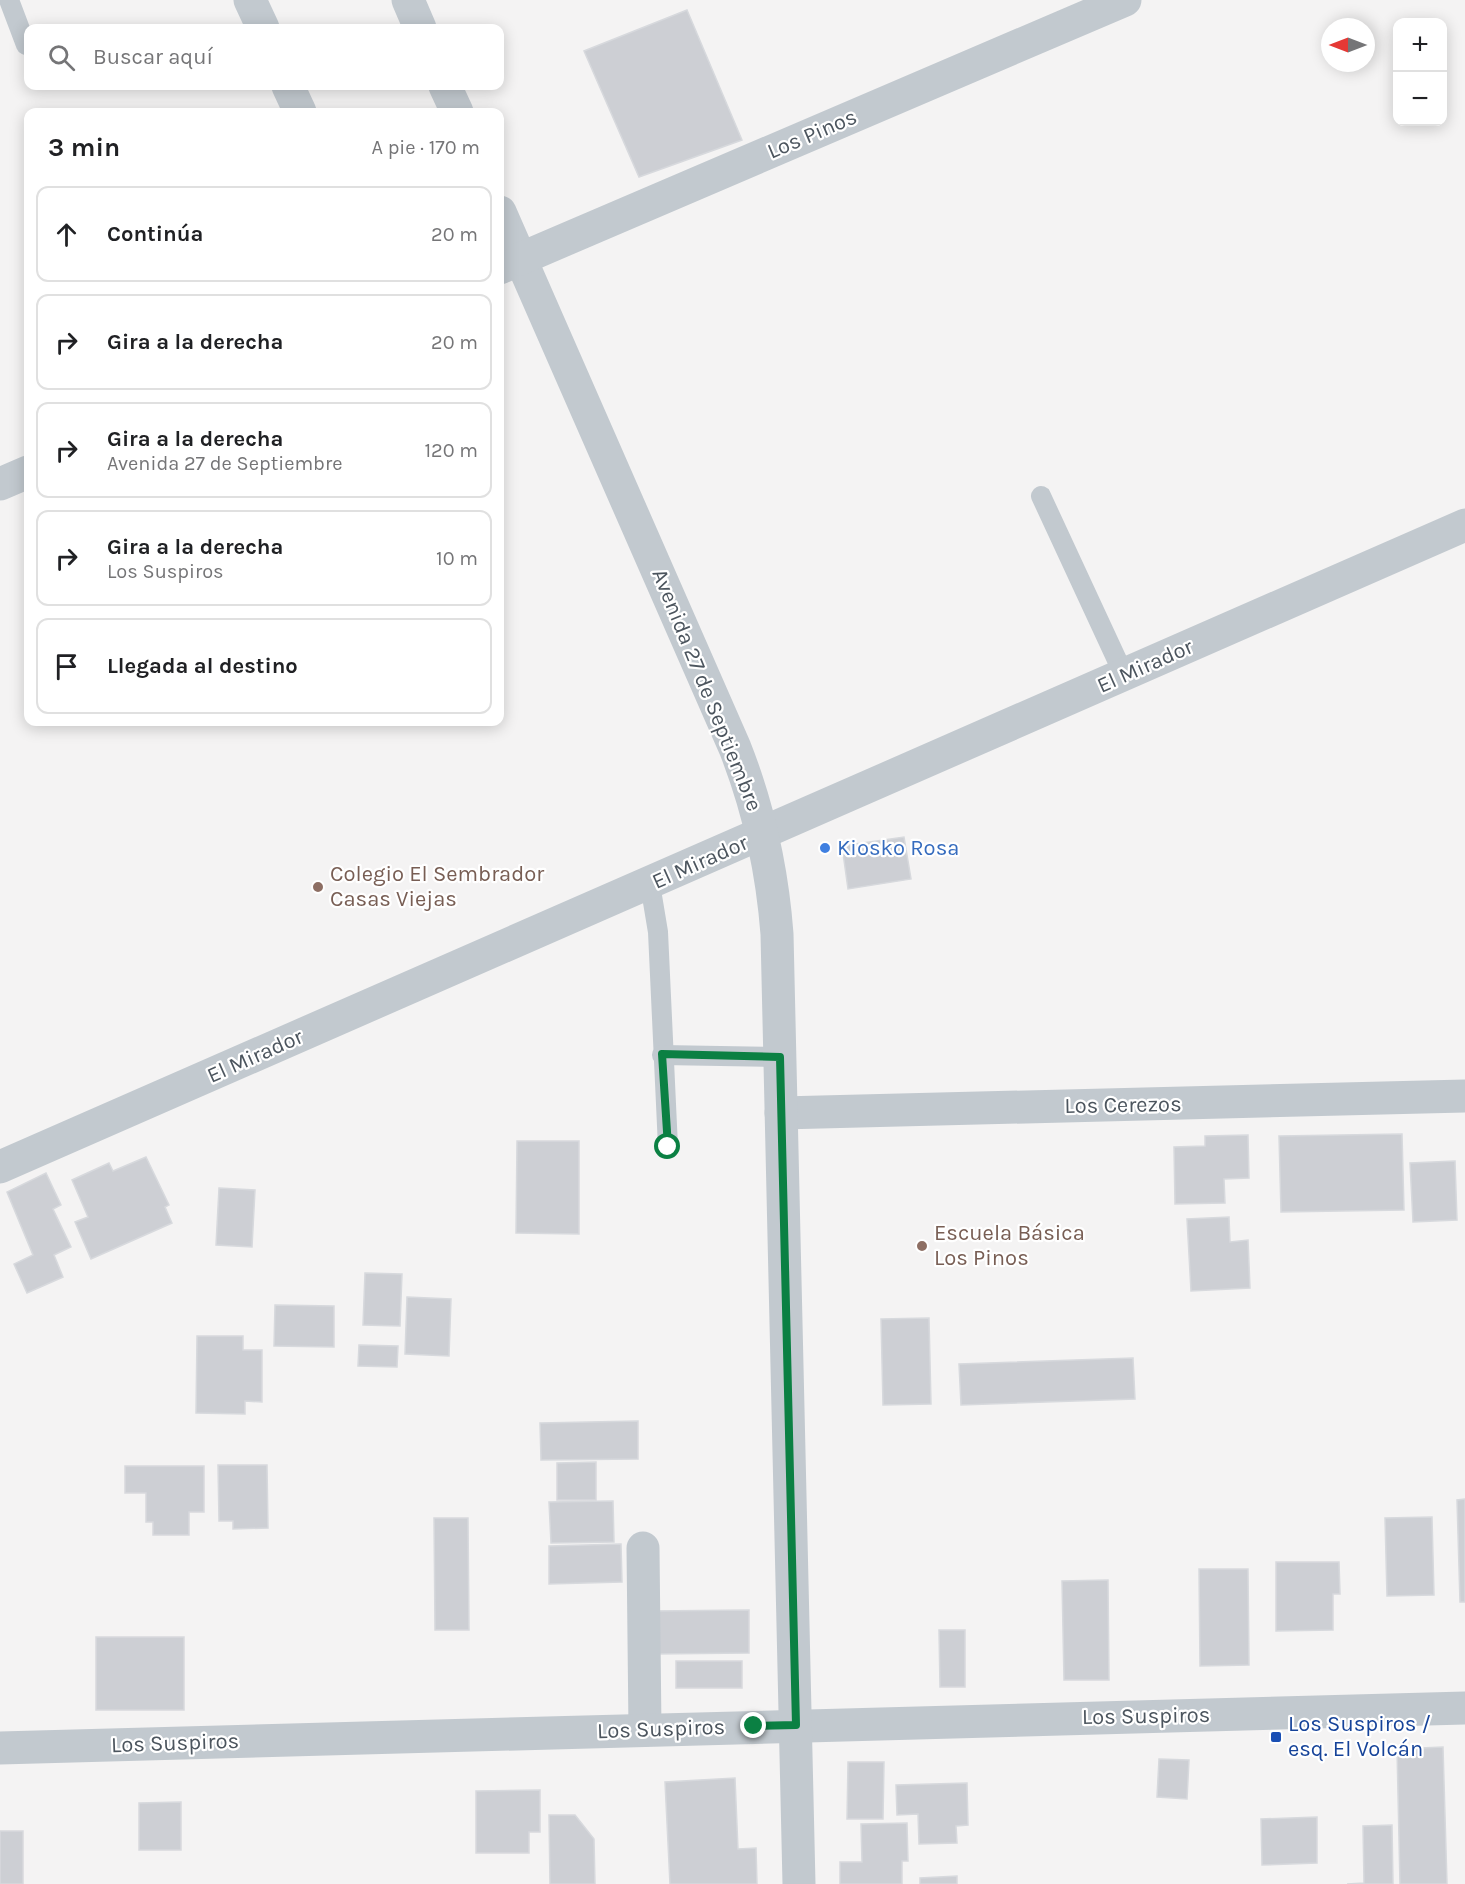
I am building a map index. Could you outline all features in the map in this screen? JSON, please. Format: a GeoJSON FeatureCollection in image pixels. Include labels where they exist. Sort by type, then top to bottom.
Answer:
{"type":"FeatureCollection","features":[{"type":"Feature","properties":{"kind":"street"},"geometry":{"type":"LineString","coordinates":[[250,0],[261,24]]}},
{"type":"Feature","properties":{"kind":"street"},"geometry":{"type":"LineString","coordinates":[[408,0],[418,24]]}},
{"type":"Feature","properties":{"kind":"street","name":"Los Pinos"},"geometry":{"type":"LineString","coordinates":[[510,264],[1125,0]]}},
{"type":"Feature","properties":{"kind":"street"},"geometry":{"type":"LineString","coordinates":[[290,90],[298,108]]}},
{"type":"Feature","properties":{"kind":"street"},"geometry":{"type":"LineString","coordinates":[[447,90],[455,108]]}},
{"type":"Feature","properties":{"kind":"street","name":"Avenida 27 de Septiembre"},"geometry":{"type":"LineString","coordinates":[[504,233],[510,264],[735,748],[751,788],[764,834],[773,884],[777,934],[799,1884]]}},
{"type":"Feature","properties":{"kind":"street"},"geometry":{"type":"LineString","coordinates":[[0,484],[24,474]]}},
{"type":"Feature","properties":{"kind":"street","name":"El Mirador"},"geometry":{"type":"LineString","coordinates":[[0,1167],[1465,525]]}},
{"type":"Feature","properties":{"kind":"street","name":"Los Cerezos"},"geometry":{"type":"LineString","coordinates":[[781,1113],[1465,1096]]}},
{"type":"Feature","properties":{"kind":"street"},"geometry":{"type":"LineString","coordinates":[[643,1548],[645,1730]]}},
{"type":"Feature","properties":{"kind":"street","name":"Los Suspiros"},"geometry":{"type":"LineString","coordinates":[[0,1748],[1465,1708]]}},
{"type":"Feature","properties":{"kind":"lane"},"geometry":{"type":"LineString","coordinates":[[9,0],[24,40]]}},
{"type":"Feature","properties":{"kind":"lane"},"geometry":{"type":"LineString","coordinates":[[1041,496],[1124,675]]}},
{"type":"Feature","properties":{"kind":"lane"},"geometry":{"type":"LineString","coordinates":[[650,884],[658,932],[668,1147]]}},
{"type":"Feature","properties":{"kind":"lane"},"geometry":{"type":"LineString","coordinates":[[662,1054],[780,1057]]}},
{"type":"Feature","properties":{"kind":"building"},"geometry":{"type":"Polygon","coordinates":[[[687,10],[742,140],[639,177],[584,51],[687,10]]]}},
{"type":"Feature","properties":{"kind":"building"},"geometry":{"type":"Polygon","coordinates":[[[904,837],[911,879],[848,889],[842,846],[904,837]]]}},
{"type":"Feature","properties":{"kind":"building"},"geometry":{"type":"Polygon","coordinates":[[[1402,1134],[1404,1210],[1281,1212],[1279,1136],[1402,1134]]]}},
{"type":"Feature","properties":{"kind":"building"},"geometry":{"type":"Polygon","coordinates":[[[1248,1135],[1249,1178],[1224,1179],[1225,1203],[1175,1204],[1174,1147],[1205,1146],[1205,1136],[1248,1135]]]}},
{"type":"Feature","properties":{"kind":"building"},"geometry":{"type":"Polygon","coordinates":[[[517,1141],[579,1141],[579,1234],[516,1233],[517,1141]]]}},
{"type":"Feature","properties":{"kind":"building"},"geometry":{"type":"Polygon","coordinates":[[[146,1157],[169,1205],[165,1207],[172,1223],[91,1259],[75,1222],[88,1217],[72,1180],[109,1163],[113,1171],[146,1157]]]}},
{"type":"Feature","properties":{"kind":"building"},"geometry":{"type":"Polygon","coordinates":[[[1455,1161],[1457,1220],[1413,1222],[1410,1163],[1455,1161]]]}},
{"type":"Feature","properties":{"kind":"building"},"geometry":{"type":"Polygon","coordinates":[[[46,1173],[61,1205],[53,1209],[71,1247],[54,1255],[63,1277],[27,1293],[14,1264],[33,1255],[7,1192],[46,1173]]]}},
{"type":"Feature","properties":{"kind":"building"},"geometry":{"type":"Polygon","coordinates":[[[219,1188],[255,1190],[252,1247],[216,1245],[219,1188]]]}},
{"type":"Feature","properties":{"kind":"building"},"geometry":{"type":"Polygon","coordinates":[[[1229,1217],[1230,1242],[1248,1240],[1250,1288],[1191,1291],[1187,1219],[1229,1217]]]}},
{"type":"Feature","properties":{"kind":"building"},"geometry":{"type":"Polygon","coordinates":[[[365,1273],[402,1274],[400,1326],[363,1325],[365,1273]]]}},
{"type":"Feature","properties":{"kind":"building"},"geometry":{"type":"Polygon","coordinates":[[[407,1297],[451,1299],[449,1356],[405,1354],[407,1297]]]}},
{"type":"Feature","properties":{"kind":"building"},"geometry":{"type":"Polygon","coordinates":[[[275,1305],[334,1306],[334,1347],[274,1346],[275,1305]]]}},
{"type":"Feature","properties":{"kind":"building"},"geometry":{"type":"Polygon","coordinates":[[[929,1318],[931,1404],[883,1405],[881,1319],[929,1318]]]}},
{"type":"Feature","properties":{"kind":"building"},"geometry":{"type":"Polygon","coordinates":[[[197,1336],[243,1336],[243,1350],[262,1350],[262,1402],[245,1401],[245,1414],[196,1413],[197,1336]]]}},
{"type":"Feature","properties":{"kind":"building"},"geometry":{"type":"Polygon","coordinates":[[[359,1345],[398,1346],[397,1367],[358,1366],[359,1345]]]}},
{"type":"Feature","properties":{"kind":"building"},"geometry":{"type":"Polygon","coordinates":[[[1133,1358],[1135,1399],[961,1405],[959,1364],[1133,1358]]]}},
{"type":"Feature","properties":{"kind":"building"},"geometry":{"type":"Polygon","coordinates":[[[638,1421],[638,1459],[541,1460],[540,1423],[638,1421]]]}},
{"type":"Feature","properties":{"kind":"building"},"geometry":{"type":"Polygon","coordinates":[[[596,1462],[596,1500],[557,1500],[557,1463],[596,1462]]]}},
{"type":"Feature","properties":{"kind":"building"},"geometry":{"type":"Polygon","coordinates":[[[218,1465],[267,1465],[268,1528],[233,1529],[233,1521],[219,1521],[218,1465]]]}},
{"type":"Feature","properties":{"kind":"building"},"geometry":{"type":"Polygon","coordinates":[[[125,1466],[204,1466],[204,1512],[189,1512],[189,1535],[153,1535],[153,1522],[146,1522],[146,1493],[125,1493],[125,1466]]]}},
{"type":"Feature","properties":{"kind":"building"},"geometry":{"type":"Polygon","coordinates":[[[1465,1499],[1465,1602],[1460,1602],[1457,1500],[1465,1499]]]}},
{"type":"Feature","properties":{"kind":"building"},"geometry":{"type":"Polygon","coordinates":[[[613,1501],[614,1542],[551,1543],[549,1502],[613,1501]]]}},
{"type":"Feature","properties":{"kind":"building"},"geometry":{"type":"Polygon","coordinates":[[[1432,1517],[1434,1595],[1387,1596],[1385,1518],[1432,1517]]]}},
{"type":"Feature","properties":{"kind":"building"},"geometry":{"type":"Polygon","coordinates":[[[434,1518],[468,1518],[469,1630],[435,1630],[434,1518]]]}},
{"type":"Feature","properties":{"kind":"building"},"geometry":{"type":"Polygon","coordinates":[[[621,1544],[622,1582],[549,1584],[549,1546],[621,1544]]]}},
{"type":"Feature","properties":{"kind":"building"},"geometry":{"type":"Polygon","coordinates":[[[1276,1562],[1339,1562],[1340,1594],[1333,1594],[1333,1630],[1276,1631],[1276,1562]]]}},
{"type":"Feature","properties":{"kind":"building"},"geometry":{"type":"Polygon","coordinates":[[[1199,1569],[1248,1569],[1249,1665],[1200,1666],[1199,1569]]]}},
{"type":"Feature","properties":{"kind":"building"},"geometry":{"type":"Polygon","coordinates":[[[1108,1580],[1109,1680],[1064,1680],[1062,1581],[1108,1580]]]}},
{"type":"Feature","properties":{"kind":"building"},"geometry":{"type":"Polygon","coordinates":[[[749,1610],[749,1653],[654,1654],[653,1611],[749,1610]]]}},
{"type":"Feature","properties":{"kind":"building"},"geometry":{"type":"Polygon","coordinates":[[[939,1630],[965,1630],[965,1687],[940,1687],[939,1630]]]}},
{"type":"Feature","properties":{"kind":"building"},"geometry":{"type":"Polygon","coordinates":[[[96,1637],[184,1637],[184,1710],[96,1710],[96,1637]]]}},
{"type":"Feature","properties":{"kind":"building"},"geometry":{"type":"Polygon","coordinates":[[[676,1661],[742,1661],[742,1688],[676,1688],[676,1661]]]}},
{"type":"Feature","properties":{"kind":"building"},"geometry":{"type":"Polygon","coordinates":[[[1443,1747],[1447,1884],[1400,1884],[1397,1749],[1443,1747]]]}},
{"type":"Feature","properties":{"kind":"building"},"geometry":{"type":"Polygon","coordinates":[[[1159,1759],[1189,1760],[1187,1799],[1157,1797],[1159,1759]]]}},
{"type":"Feature","properties":{"kind":"building"},"geometry":{"type":"Polygon","coordinates":[[[848,1762],[884,1762],[883,1819],[847,1819],[848,1762]]]}},
{"type":"Feature","properties":{"kind":"building"},"geometry":{"type":"Polygon","coordinates":[[[735,1778],[738,1849],[756,1848],[757,1884],[670,1884],[665,1782],[735,1778]]]}},
{"type":"Feature","properties":{"kind":"building"},"geometry":{"type":"Polygon","coordinates":[[[967,1783],[968,1825],[956,1826],[957,1843],[919,1844],[918,1814],[897,1815],[896,1785],[967,1783]]]}},
{"type":"Feature","properties":{"kind":"building"},"geometry":{"type":"Polygon","coordinates":[[[540,1790],[540,1832],[529,1832],[529,1853],[476,1853],[476,1791],[540,1790]]]}},
{"type":"Feature","properties":{"kind":"building"},"geometry":{"type":"Polygon","coordinates":[[[181,1802],[181,1850],[139,1850],[139,1803],[181,1802]]]}},
{"type":"Feature","properties":{"kind":"building"},"geometry":{"type":"Polygon","coordinates":[[[549,1815],[575,1815],[594,1839],[595,1884],[550,1884],[549,1815]]]}},
{"type":"Feature","properties":{"kind":"building"},"geometry":{"type":"Polygon","coordinates":[[[1317,1817],[1317,1863],[1262,1865],[1261,1819],[1317,1817]]]}},
{"type":"Feature","properties":{"kind":"building"},"geometry":{"type":"Polygon","coordinates":[[[907,1823],[908,1861],[902,1861],[902,1884],[840,1884],[840,1862],[862,1862],[861,1824],[907,1823]]]}},
{"type":"Feature","properties":{"kind":"building"},"geometry":{"type":"Polygon","coordinates":[[[1392,1825],[1393,1884],[1347,1884],[1364,1883],[1363,1826],[1392,1825]]]}},
{"type":"Feature","properties":{"kind":"building"},"geometry":{"type":"Polygon","coordinates":[[[0,1831],[23,1831],[23,1884],[0,1884],[0,1831]]]}},
{"type":"Feature","properties":{"kind":"building"},"geometry":{"type":"Polygon","coordinates":[[[957,1876],[957,1884],[920,1884],[920,1878],[957,1876]]]}},
{"type":"Feature","properties":{"kind":"place","name":"Kiosko Rosa"},"geometry":{"type":"Point","coordinates":[825,848]}},
{"type":"Feature","properties":{"kind":"place","name":"Colegio El Sembrador Casas Viejas"},"geometry":{"type":"Point","coordinates":[318,887]}},
{"type":"Feature","properties":{"kind":"place","name":"Escuela Básica Los Pinos"},"geometry":{"type":"Point","coordinates":[922,1246]}},
{"type":"Feature","properties":{"kind":"place","name":"Los Suspiros / esq. El Volcán"},"geometry":{"type":"Point","coordinates":[1276,1737]}},
{"type":"Feature","properties":{"kind":"route"},"geometry":{"type":"LineString","coordinates":[[668,1147],[662,1054],[780,1057],[796,1725],[754,1726]]}}]}
